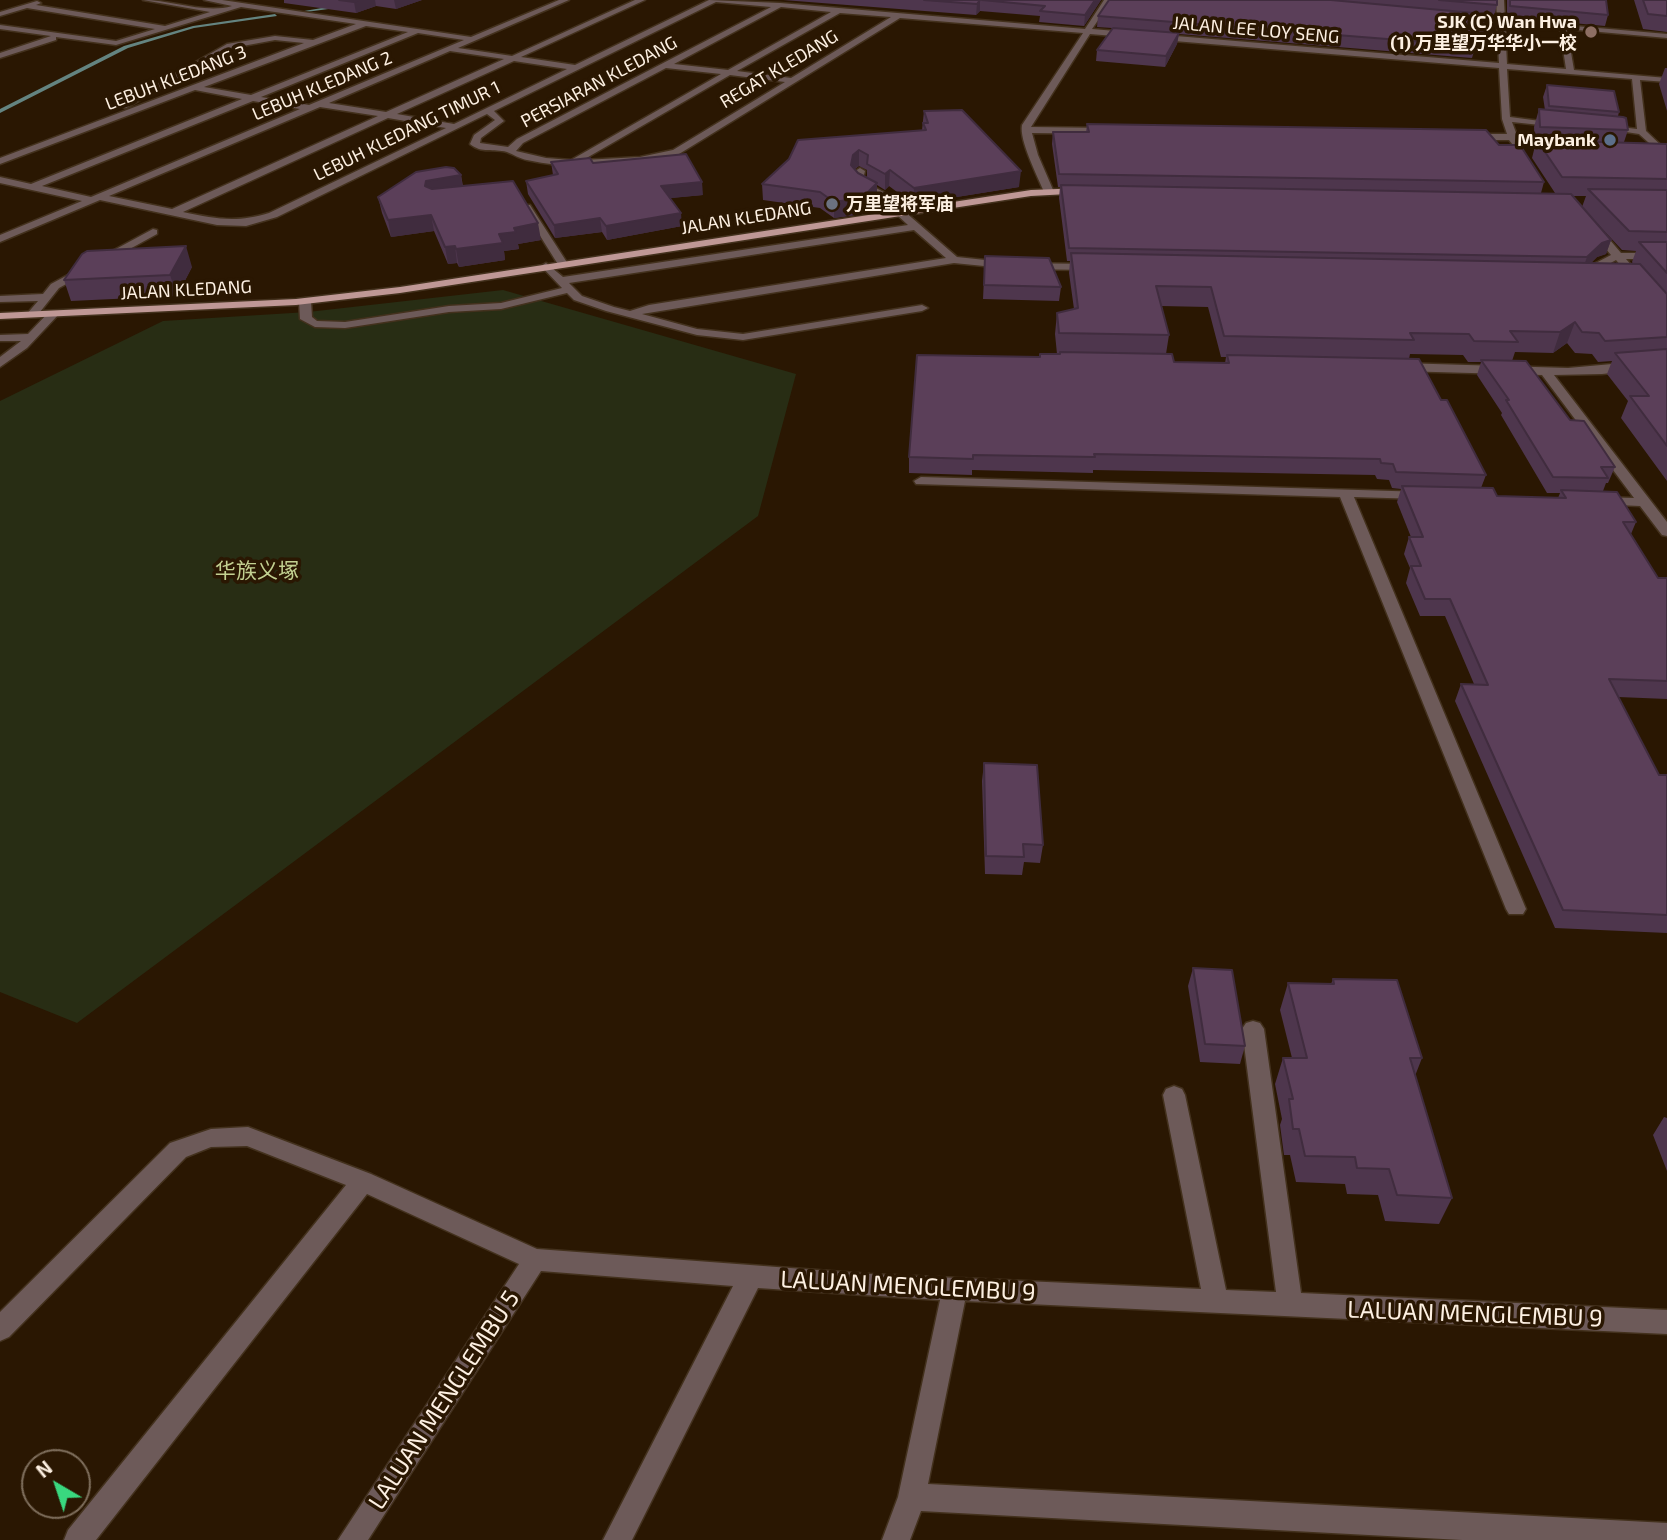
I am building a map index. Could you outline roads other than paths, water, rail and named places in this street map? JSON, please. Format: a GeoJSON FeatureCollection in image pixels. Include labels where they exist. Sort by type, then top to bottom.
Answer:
{"type":"FeatureCollection","features":[{"type":"Feature","properties":{"kind":"main road","name":"JALAN KLEDANG"},"geometry":{"type":"LineString","coordinates":[[0,316],[304,301],[1049,192],[1097,191]]}},
{"type":"Feature","properties":{"kind":"street"},"geometry":{"type":"LineString","coordinates":[[0,14],[47,0]]}},
{"type":"Feature","properties":{"kind":"street"},"geometry":{"type":"LineString","coordinates":[[147,0],[222,11]]}},
{"type":"Feature","properties":{"kind":"street"},"geometry":{"type":"LineString","coordinates":[[208,0],[473,39]]}},
{"type":"Feature","properties":{"kind":"street","name":"LEBUH KLEDANG 2"},"geometry":{"type":"LineString","coordinates":[[0,239],[565,0]]}},
{"type":"Feature","properties":{"kind":"street"},"geometry":{"type":"LineString","coordinates":[[172,213],[641,0]]}},
{"type":"Feature","properties":{"kind":"street","name":"JALAN LEE LOY SENG"},"geometry":{"type":"LineString","coordinates":[[716,0],[1667,80]]}},
{"type":"Feature","properties":{"kind":"street","name":"LEBUH KLEDANG TIMUR 1"},"geometry":{"type":"LineString","coordinates":[[95,198],[217,222],[246,223],[273,215],[572,67],[716,0]]}},
{"type":"Feature","properties":{"kind":"street"},"geometry":{"type":"LineString","coordinates":[[1025,130],[1108,0]]}},
{"type":"Feature","properties":{"kind":"street"},"geometry":{"type":"LineString","coordinates":[[1500,0],[1506,119],[1511,137],[1519,151]]}},
{"type":"Feature","properties":{"kind":"street"},"geometry":{"type":"LineString","coordinates":[[0,27],[57,37],[116,43],[241,5]]}},
{"type":"Feature","properties":{"kind":"street","name":"PERSIARAN KLEDANG"},"geometry":{"type":"LineString","coordinates":[[676,152],[646,159],[573,162],[539,161],[519,156],[510,149],[520,141],[780,5]]}},
{"type":"Feature","properties":{"kind":"street"},"geometry":{"type":"LineString","coordinates":[[26,6],[169,29]]}},
{"type":"Feature","properties":{"kind":"street"},"geometry":{"type":"LineString","coordinates":[[573,162],[839,10]]}},
{"type":"Feature","properties":{"kind":"street","name":"REGAT KLEDANG"},"geometry":{"type":"LineString","coordinates":[[676,152],[899,15]]}},
{"type":"Feature","properties":{"kind":"street"},"geometry":{"type":"LineString","coordinates":[[1448,17],[1667,36]]}},
{"type":"Feature","properties":{"kind":"street","name":"LEBUH KLEDANG 3"},"geometry":{"type":"LineString","coordinates":[[0,161],[363,24]]}},
{"type":"Feature","properties":{"kind":"street"},"geometry":{"type":"LineString","coordinates":[[1563,27],[1571,72]]}},
{"type":"Feature","properties":{"kind":"street"},"geometry":{"type":"LineString","coordinates":[[32,187],[417,31]]}},
{"type":"Feature","properties":{"kind":"street"},"geometry":{"type":"LineString","coordinates":[[0,55],[57,37]]}},
{"type":"Feature","properties":{"kind":"street"},"geometry":{"type":"LineString","coordinates":[[116,118],[113,114],[122,107],[230,46],[275,38],[315,42]]}},
{"type":"Feature","properties":{"kind":"street"},"geometry":{"type":"LineString","coordinates":[[449,49],[572,67]]}},
{"type":"Feature","properties":{"kind":"street"},"geometry":{"type":"LineString","coordinates":[[664,65],[790,80]]}},
{"type":"Feature","properties":{"kind":"street"},"geometry":{"type":"LineString","coordinates":[[1636,78],[1642,132]]}},
{"type":"Feature","properties":{"kind":"street"},"geometry":{"type":"LineString","coordinates":[[196,88],[309,108]]}},
{"type":"Feature","properties":{"kind":"street"},"geometry":{"type":"LineString","coordinates":[[320,104],[452,126]]}},
{"type":"Feature","properties":{"kind":"street"},"geometry":{"type":"LineString","coordinates":[[485,110],[497,116],[500,121],[477,137],[475,144],[482,148],[510,149]]}},
{"type":"Feature","properties":{"kind":"street"},"geometry":{"type":"LineString","coordinates":[[1506,119],[1574,125]]}},
{"type":"Feature","properties":{"kind":"street"},"geometry":{"type":"LineString","coordinates":[[1588,127],[1642,132],[1667,155]]}},
{"type":"Feature","properties":{"kind":"street"},"geometry":{"type":"LineString","coordinates":[[1025,130],[1122,131]]}},
{"type":"Feature","properties":{"kind":"street"},"geometry":{"type":"LineString","coordinates":[[1025,130],[1036,165],[1049,192]]}},
{"type":"Feature","properties":{"kind":"street"},"geometry":{"type":"LineString","coordinates":[[1455,136],[1511,137]]}},
{"type":"Feature","properties":{"kind":"street"},"geometry":{"type":"LineString","coordinates":[[1653,155],[1667,155]]}},
{"type":"Feature","properties":{"kind":"street"},"geometry":{"type":"LineString","coordinates":[[860,172],[858,179],[862,184],[906,212],[916,228],[954,260]]}},
{"type":"Feature","properties":{"kind":"street"},"geometry":{"type":"LineString","coordinates":[[0,180],[95,198]]}},
{"type":"Feature","properties":{"kind":"street"},"geometry":{"type":"LineString","coordinates":[[520,193],[563,264]]}},
{"type":"Feature","properties":{"kind":"street"},"geometry":{"type":"LineString","coordinates":[[1586,219],[1618,256],[1629,277],[1667,313]]}},
{"type":"Feature","properties":{"kind":"street"},"geometry":{"type":"LineString","coordinates":[[304,301],[306,319],[315,324],[345,325],[436,311],[500,306],[564,286],[916,228]]}},
{"type":"Feature","properties":{"kind":"street"},"geometry":{"type":"LineString","coordinates":[[33,315],[55,286],[74,273],[153,232]]}},
{"type":"Feature","properties":{"kind":"street"},"geometry":{"type":"LineString","coordinates":[[1572,276],[1592,277],[1596,263],[1618,256],[1667,256]]}},
{"type":"Feature","properties":{"kind":"street"},"geometry":{"type":"LineString","coordinates":[[631,314],[649,308],[954,260],[1014,266],[1111,268]]}},
{"type":"Feature","properties":{"kind":"street"},"geometry":{"type":"LineString","coordinates":[[546,267],[578,298],[697,332],[743,337],[922,309]]}},
{"type":"Feature","properties":{"kind":"street"},"geometry":{"type":"LineString","coordinates":[[0,299],[45,296]]}},
{"type":"Feature","properties":{"kind":"street"},"geometry":{"type":"LineString","coordinates":[[0,363],[53,314]]}},
{"type":"Feature","properties":{"kind":"street"},"geometry":{"type":"LineString","coordinates":[[0,338],[31,337]]}},
{"type":"Feature","properties":{"kind":"street"},"geometry":{"type":"LineString","coordinates":[[1393,367],[1544,370],[1642,368],[1667,363]]}},
{"type":"Feature","properties":{"kind":"street"},"geometry":{"type":"LineString","coordinates":[[1544,370],[1667,532]]}},
{"type":"Feature","properties":{"kind":"street"},"geometry":{"type":"LineString","coordinates":[[921,481],[1441,496]]}},
{"type":"Feature","properties":{"kind":"street"},"geometry":{"type":"LineString","coordinates":[[1345,493],[1516,909]]}},
{"type":"Feature","properties":{"kind":"street"},"geometry":{"type":"LineString","coordinates":[[1591,500],[1645,502]]}},
{"type":"Feature","properties":{"kind":"street"},"geometry":{"type":"LineString","coordinates":[[1253,1029],[1290,1306]]}},
{"type":"Feature","properties":{"kind":"street"},"geometry":{"type":"LineString","coordinates":[[1174,1095],[1216,1303]]}},
{"type":"Feature","properties":{"kind":"street","name":"LALUAN MENGLEMBU 9"},"geometry":{"type":"LineString","coordinates":[[0,1329],[178,1150],[211,1138],[248,1136],[363,1181],[535,1261],[955,1289],[1667,1322]]}},
{"type":"Feature","properties":{"kind":"street"},"geometry":{"type":"LineString","coordinates":[[78,1540],[363,1181]]}},
{"type":"Feature","properties":{"kind":"street","name":"LALUAN MENGLEMBU 5"},"geometry":{"type":"LineString","coordinates":[[352,1540],[535,1261]]}},
{"type":"Feature","properties":{"kind":"street"},"geometry":{"type":"LineString","coordinates":[[617,1540],[751,1276]]}},
{"type":"Feature","properties":{"kind":"street"},"geometry":{"type":"LineString","coordinates":[[896,1540],[912,1497],[955,1289]]}},
{"type":"Feature","properties":{"kind":"street"},"geometry":{"type":"LineString","coordinates":[[912,1497],[1667,1537]]}},
{"type":"Feature","properties":{"kind":"waterway"},"geometry":{"type":"LineString","coordinates":[[306,11],[334,7]]}},
{"type":"Feature","properties":{"kind":"waterway"},"geometry":{"type":"LineString","coordinates":[[0,111],[126,47],[193,27],[275,15]]}},
{"type":"Feature","properties":{"kind":"place","name":"SJK (C) Wan Hwa (1) 万里望万华华小一校"},"geometry":{"type":"Point","coordinates":[1591,32]}},
{"type":"Feature","properties":{"kind":"place","name":"Maybank"},"geometry":{"type":"Point","coordinates":[1610,140]}},
{"type":"Feature","properties":{"kind":"place","name":"万里望将军庙"},"geometry":{"type":"Point","coordinates":[832,204]}},
{"type":"Feature","properties":{"kind":"park label","name":"华族义塚"},"geometry":{"type":"Point","coordinates":[257,571]}}]}
